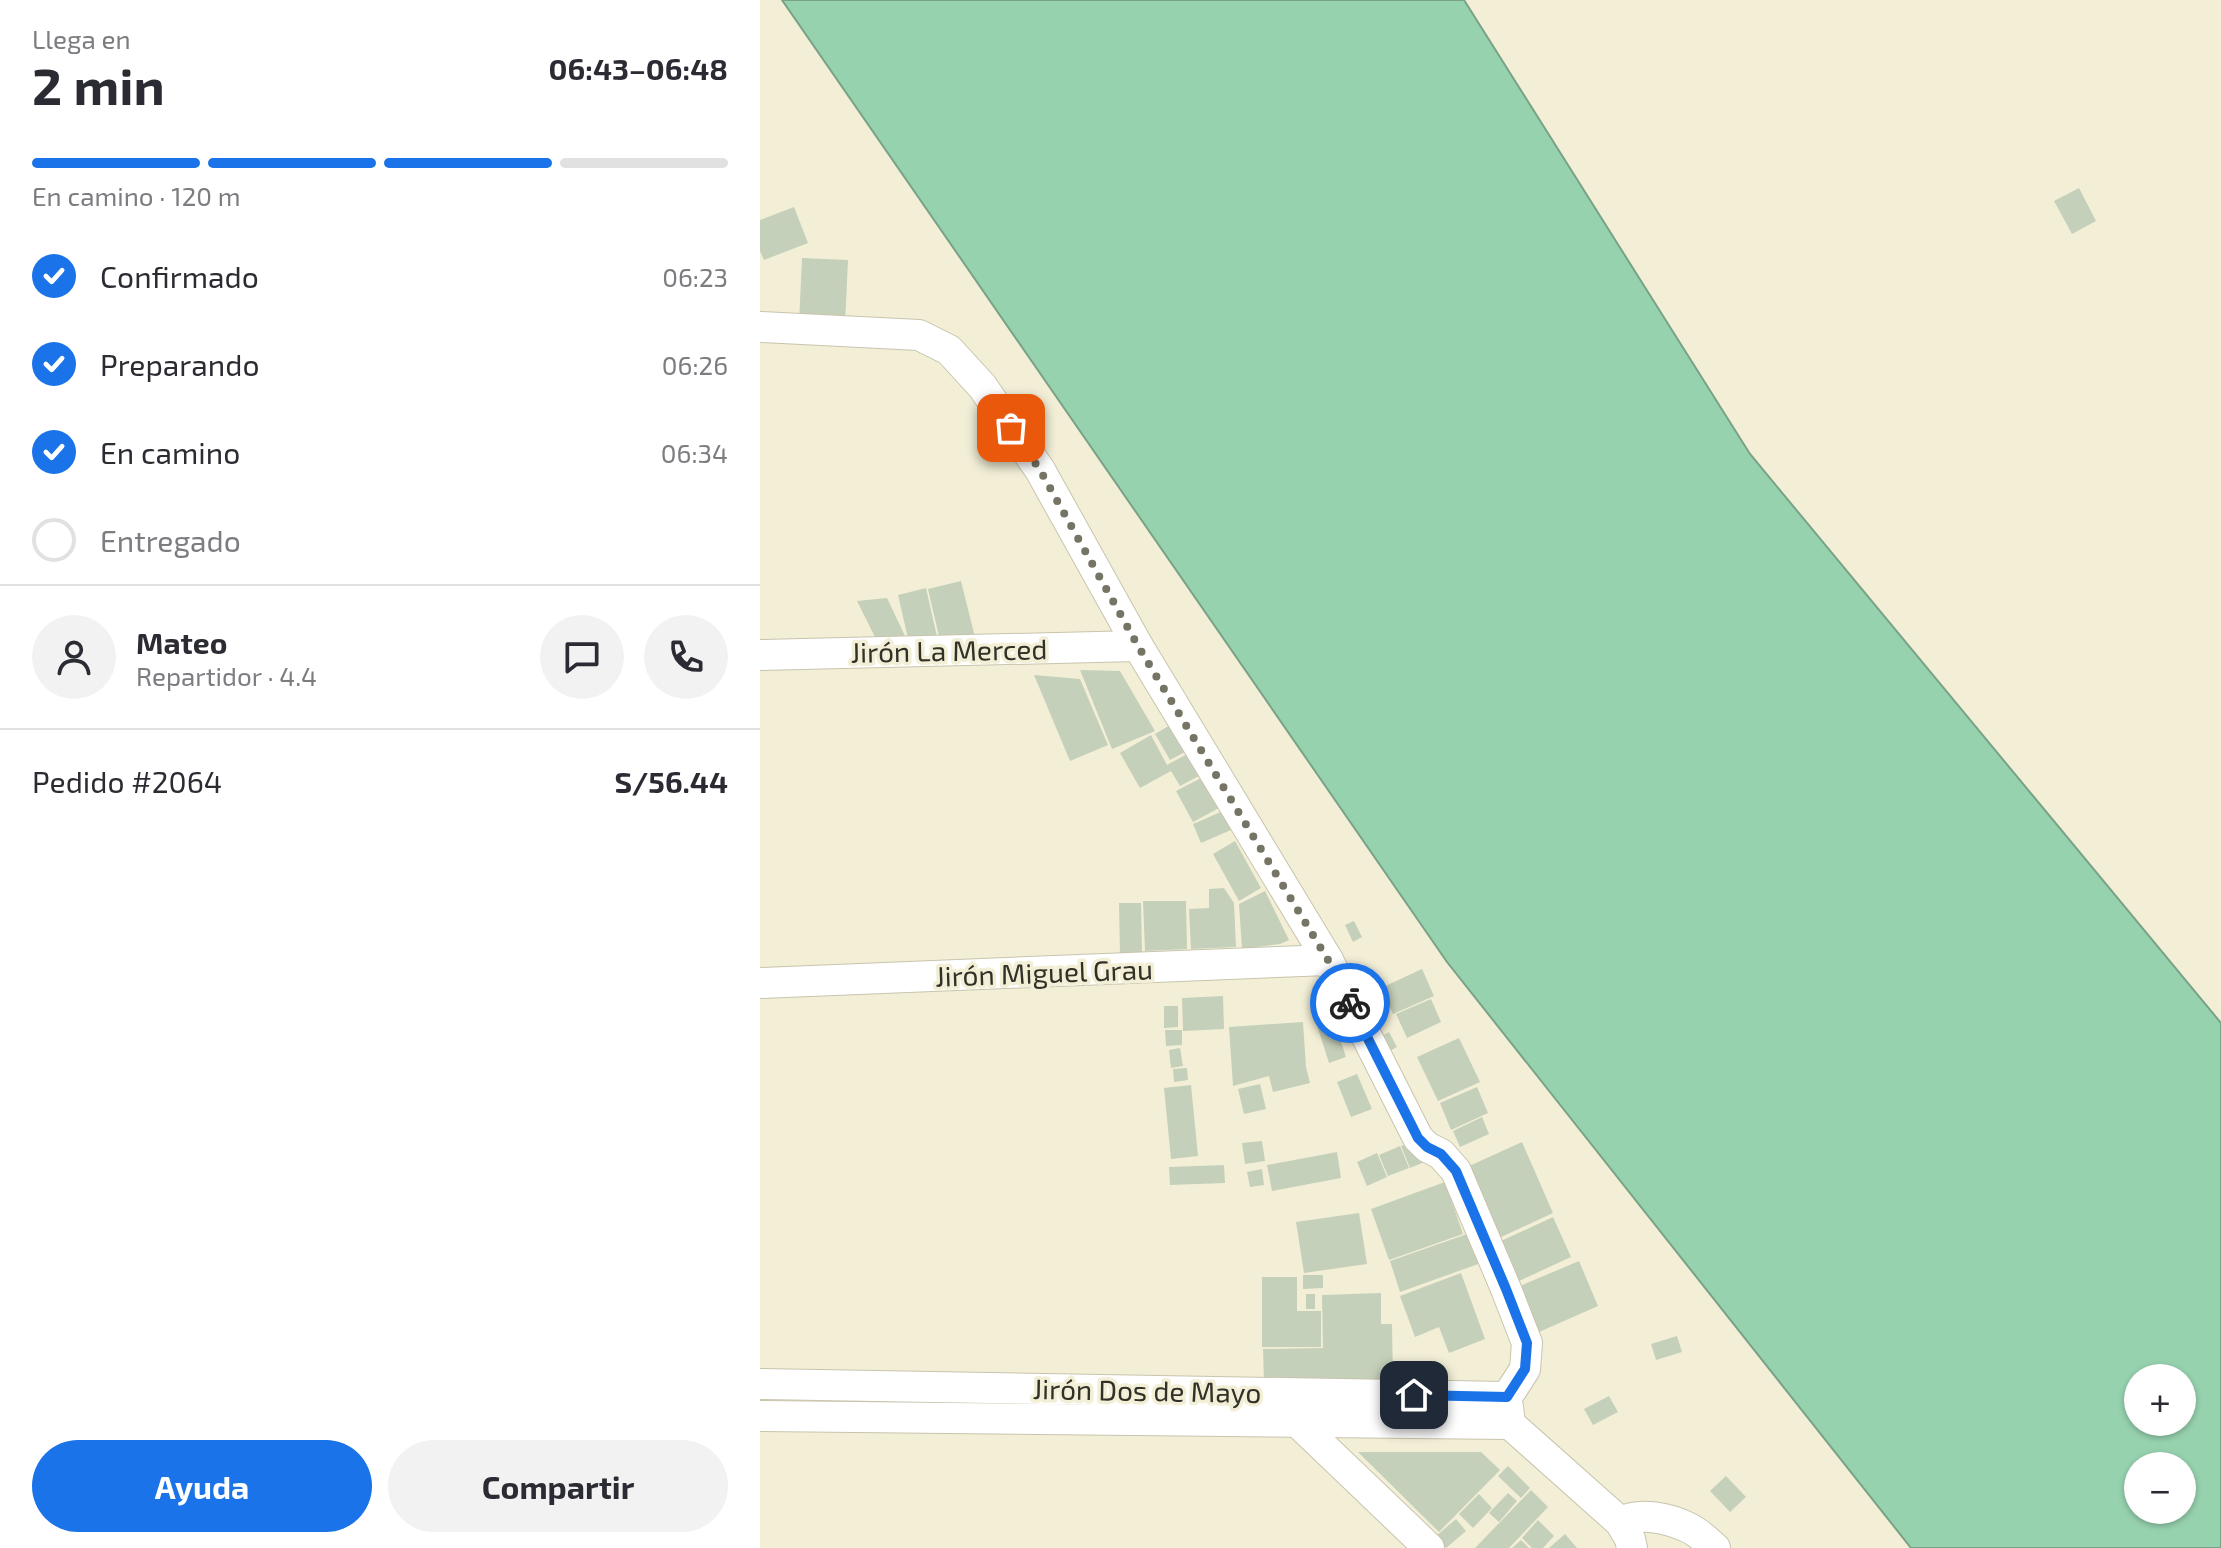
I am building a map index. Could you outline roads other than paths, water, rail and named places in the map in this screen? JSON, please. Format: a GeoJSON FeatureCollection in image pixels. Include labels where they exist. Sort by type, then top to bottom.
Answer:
{"type":"FeatureCollection","features":[{"type":"Feature","properties":{"kind":"street"},"geometry":{"type":"LineString","coordinates":[[760,327],[919,335],[949,350],[982,386],[1040,470],[1138,646],[1328,960],[1418,1138],[1441,1154],[1456,1171],[1527,1343],[1525,1369],[1509,1410],[1626,1535]]}},
{"type":"Feature","properties":{"kind":"street","name":"Jirón La Merced"},"geometry":{"type":"LineString","coordinates":[[760,655],[1138,646]]}},
{"type":"Feature","properties":{"kind":"street","name":"Jirón Miguel Grau"},"geometry":{"type":"LineString","coordinates":[[760,983],[1328,960]]}},
{"type":"Feature","properties":{"kind":"street","name":"Jirón Dos de Mayo"},"geometry":{"type":"LineString","coordinates":[[760,1384],[1269,1393],[1509,1410]]}},
{"type":"Feature","properties":{"kind":"street"},"geometry":{"type":"LineString","coordinates":[[1269,1393],[1429,1548]]}},
{"type":"Feature","properties":{"kind":"street","name":"Jirón Dos de Mayo"},"geometry":{"type":"LineString","coordinates":[[760,1416],[1295,1421],[1509,1410]]}},
{"type":"Feature","properties":{"kind":"street"},"geometry":{"type":"LineString","coordinates":[[1626,1535],[1630,1517],[1657,1517],[1691,1529],[1715,1548]]}}]}
